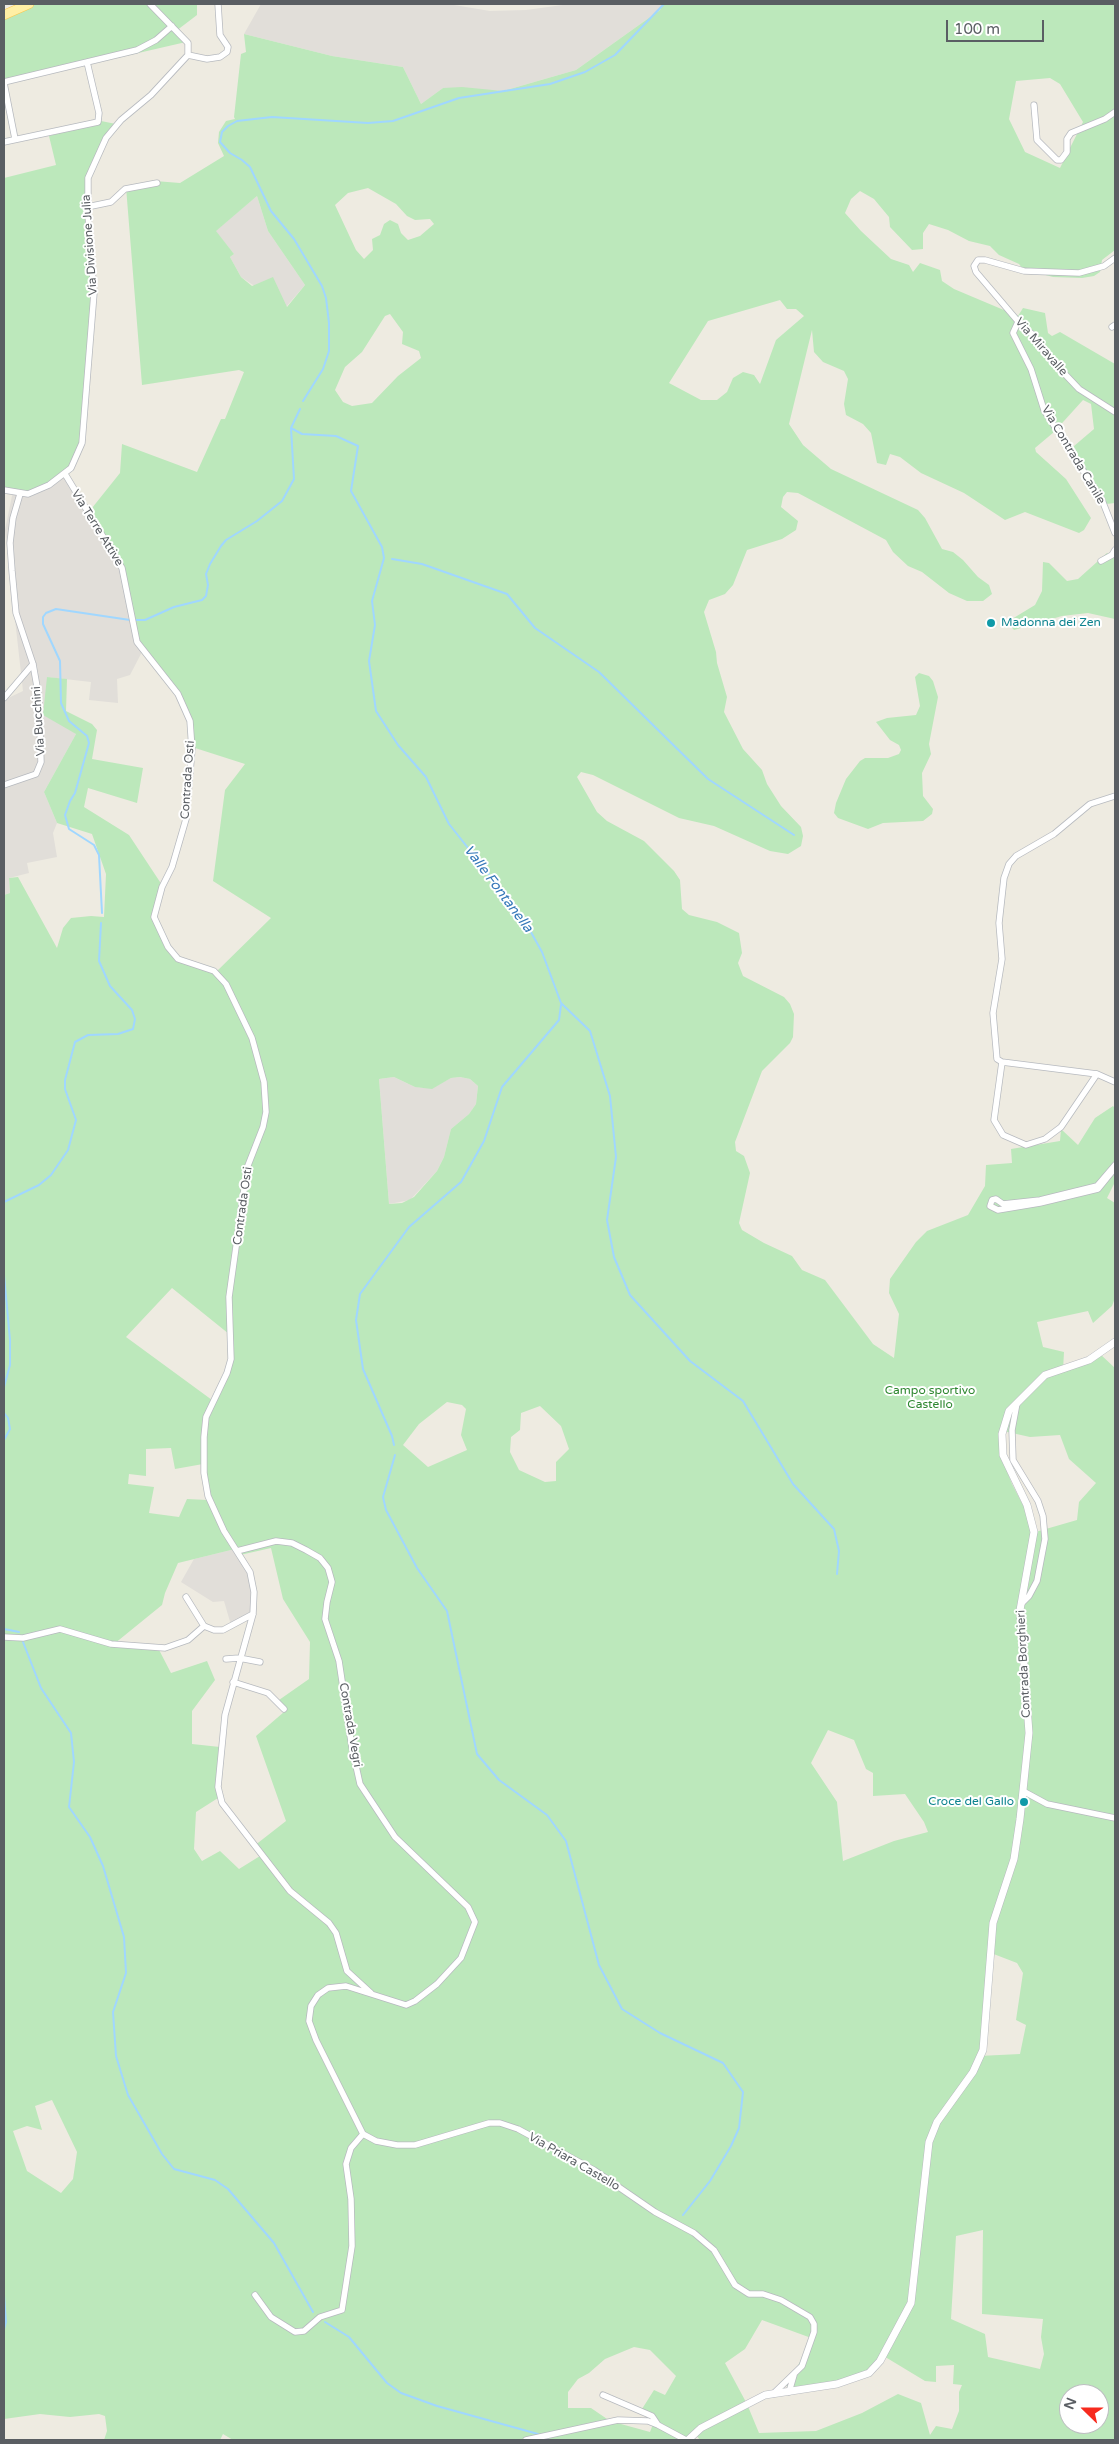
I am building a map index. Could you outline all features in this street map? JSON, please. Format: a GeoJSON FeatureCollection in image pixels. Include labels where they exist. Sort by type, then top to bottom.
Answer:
{"type":"FeatureCollection","features":[{"type":"Feature","properties":{"kind":"main road"},"geometry":{"type":"LineString","coordinates":[[4,15],[29,4]]}},
{"type":"Feature","properties":{"kind":"street"},"geometry":{"type":"LineString","coordinates":[[150,4],[188,43],[188,55],[207,59],[220,58],[227,52],[228,47],[220,35],[218,4]]}},
{"type":"Feature","properties":{"kind":"street"},"geometry":{"type":"LineString","coordinates":[[15,139],[4,82],[137,50],[156,40],[172,26]]}},
{"type":"Feature","properties":{"kind":"street","name":"Via Divisione Julia"},"geometry":{"type":"LineString","coordinates":[[65,474],[75,460],[82,443],[94,318],[94,293],[87,207],[88,178],[106,138],[122,120],[151,95],[188,55]]}},
{"type":"Feature","properties":{"kind":"street"},"geometry":{"type":"LineString","coordinates":[[4,142],[98,122],[99,113],[87,62]]}},
{"type":"Feature","properties":{"kind":"street"},"geometry":{"type":"LineString","coordinates":[[1034,105],[1037,140],[1057,160],[1061,160],[1067,152],[1067,139],[1072,133],[1105,119],[1115,112]]}},
{"type":"Feature","properties":{"kind":"street"},"geometry":{"type":"LineString","coordinates":[[87,207],[111,202],[125,189],[157,183]]}},
{"type":"Feature","properties":{"kind":"street","name":"Via Miravalle"},"geometry":{"type":"LineString","coordinates":[[1115,258],[1104,266],[1079,273],[1024,271],[985,260],[978,260],[974,266],[976,272],[1018,322],[1032,334],[1045,353],[1079,389],[1115,412]]}},
{"type":"Feature","properties":{"kind":"street","name":"Via Contrada Canile"},"geometry":{"type":"LineString","coordinates":[[1018,322],[1013,332],[1031,368],[1044,410],[1102,500],[1115,533]]}},
{"type":"Feature","properties":{"kind":"street"},"geometry":{"type":"LineString","coordinates":[[4,490],[20,494],[37,492],[65,474]]}},
{"type":"Feature","properties":{"kind":"street","name":"Via Terre Attive"},"geometry":{"type":"LineString","coordinates":[[65,474],[122,568],[137,642],[178,694],[190,721]]}},
{"type":"Feature","properties":{"kind":"street","name":"Via Bucchini"},"geometry":{"type":"LineString","coordinates":[[4,785],[36,774],[42,762],[39,698],[33,664],[16,613],[12,571],[10,542],[13,518],[20,494]]}},
{"type":"Feature","properties":{"kind":"street"},"geometry":{"type":"LineString","coordinates":[[1100,561],[1112,555],[1115,550]]}},
{"type":"Feature","properties":{"kind":"street","name":"Via Bucchini"},"geometry":{"type":"LineString","coordinates":[[4,698],[33,664]]}},
{"type":"Feature","properties":{"kind":"street","name":"Contrada Osti"},"geometry":{"type":"LineString","coordinates":[[190,721],[192,750],[186,819],[172,867],[162,887],[154,918],[168,948],[178,959],[214,971],[226,984],[252,1038],[264,1082],[266,1112],[263,1128],[247,1168],[229,1297],[231,1359],[227,1373],[206,1417],[204,1438],[204,1472],[208,1496],[224,1531],[237,1551]]}},
{"type":"Feature","properties":{"kind":"street"},"geometry":{"type":"LineString","coordinates":[[1115,796],[1090,804],[1054,834],[1016,856],[1007,867],[999,922],[1002,959],[993,1013],[997,1059],[1002,1062],[1097,1074],[1115,1082]]}},
{"type":"Feature","properties":{"kind":"street"},"geometry":{"type":"LineString","coordinates":[[1002,1062],[994,1120],[1003,1135],[1026,1145],[1045,1139],[1061,1127],[1097,1074]]}},
{"type":"Feature","properties":{"kind":"street"},"geometry":{"type":"LineString","coordinates":[[1115,1166],[1098,1189],[1040,1203],[998,1210],[990,1206],[996,1199],[1003,1204],[1040,1200],[1097,1186],[1115,1166]]}},
{"type":"Feature","properties":{"kind":"street","name":"Contrada Borghieri"},"geometry":{"type":"LineString","coordinates":[[789,2392],[837,2384],[869,2373],[880,2361],[911,2303],[929,2142],[937,2122],[973,2072],[983,2050],[993,1922],[1014,1858],[1023,1791],[1029,1733],[1021,1604],[1034,1532],[1027,1504],[1003,1455],[1002,1434],[1009,1411],[1045,1375],[1089,1360],[1115,1342]]}},
{"type":"Feature","properties":{"kind":"street"},"geometry":{"type":"LineString","coordinates":[[1017,1403],[1012,1430],[1013,1460],[1038,1501],[1043,1516],[1044,1539],[1037,1581],[1029,1596],[1021,1604]]}},
{"type":"Feature","properties":{"kind":"street","name":"Contrada Vegri"},"geometry":{"type":"LineString","coordinates":[[363,2134],[309,2021],[311,2006],[318,1995],[328,1988],[346,1986],[406,2005],[415,2001],[437,1984],[461,1958],[476,1922],[468,1907],[395,1837],[360,1784],[352,1748],[339,1661],[325,1619],[332,1582],[328,1568],[320,1558],[306,1550],[276,1541],[237,1551],[250,1572],[254,1592],[253,1614],[239,1658],[225,1715],[218,1787],[222,1803],[290,1892],[329,1923],[336,1933],[347,1971],[371,1993]]}},
{"type":"Feature","properties":{"kind":"street"},"geometry":{"type":"LineString","coordinates":[[186,1597],[204,1626],[214,1630],[223,1630],[253,1614]]}},
{"type":"Feature","properties":{"kind":"street"},"geometry":{"type":"LineString","coordinates":[[4,1637],[23,1638],[60,1629],[111,1644],[165,1648],[188,1640],[204,1626]]}},
{"type":"Feature","properties":{"kind":"street"},"geometry":{"type":"LineString","coordinates":[[226,1660],[239,1658],[260,1662]]}},
{"type":"Feature","properties":{"kind":"street"},"geometry":{"type":"LineString","coordinates":[[233,1682],[268,1693],[284,1709]]}},
{"type":"Feature","properties":{"kind":"street"},"geometry":{"type":"LineString","coordinates":[[1023,1791],[1047,1804],[1115,1818]]}},
{"type":"Feature","properties":{"kind":"street","name":"Via Priara Castello"},"geometry":{"type":"LineString","coordinates":[[363,2134],[376,2141],[397,2145],[415,2145],[489,2123],[500,2123],[518,2129],[594,2170],[655,2212],[694,2233],[714,2250],[735,2285],[749,2294],[763,2294],[780,2300],[810,2317],[814,2324],[814,2332],[802,2366],[773,2394]]}},
{"type":"Feature","properties":{"kind":"street"},"geometry":{"type":"LineString","coordinates":[[255,2296],[271,2317],[295,2332],[304,2331],[320,2317],[342,2310],[352,2246],[351,2199],[346,2164],[351,2148],[363,2134]]}},
{"type":"Feature","properties":{"kind":"street"},"geometry":{"type":"LineString","coordinates":[[526,2440],[618,2420],[648,2422],[687,2440],[701,2428],[729,2412],[773,2394],[789,2392],[794,2375]]}},
{"type":"Feature","properties":{"kind":"street"},"geometry":{"type":"LineString","coordinates":[[602,2395],[652,2416],[658,2425]]}},
{"type":"Feature","properties":{"kind":"shaded area"},"geometry":{"type":"Polygon","coordinates":[[[261,4],[448,4],[490,11],[526,10],[570,4],[663,4],[660,10],[576,70],[503,91],[443,88],[421,104],[403,67],[332,56],[244,34],[261,4]]]}},
{"type":"Feature","properties":{"kind":"shaded area"},"geometry":{"type":"Polygon","coordinates":[[[257,196],[268,231],[305,285],[286,307],[241,277],[230,257],[234,254],[215,231],[257,196]]]}},
{"type":"Feature","properties":{"kind":"shaded area"},"geometry":{"type":"Polygon","coordinates":[[[62,474],[118,564],[143,650],[130,675],[117,679],[118,703],[89,700],[91,682],[47,677],[76,734],[44,792],[57,823],[53,833],[57,857],[27,863],[29,873],[9,878],[10,893],[4,895],[4,700],[23,691],[5,530],[13,491],[62,474]]]}},
{"type":"Feature","properties":{"kind":"shaded area"},"geometry":{"type":"Polygon","coordinates":[[[394,1077],[415,1087],[432,1088],[451,1078],[460,1077],[470,1079],[478,1086],[476,1104],[469,1114],[451,1129],[444,1157],[437,1171],[410,1200],[389,1204],[379,1079],[394,1077]]]}},
{"type":"Feature","properties":{"kind":"shaded area"},"geometry":{"type":"Polygon","coordinates":[[[235,1549],[249,1574],[256,1602],[254,1618],[231,1625],[224,1601],[213,1602],[181,1582],[194,1559],[235,1549]]]}},
{"type":"Feature","properties":{"kind":"green space"},"geometry":{"type":"Polygon","coordinates":[[[19,4],[197,4],[197,15],[176,31],[186,42],[4,84],[4,12],[19,4]]]}},
{"type":"Feature","properties":{"kind":"green space","name":"Campo sportivo Castello"},"geometry":{"type":"Polygon","coordinates":[[[663,4],[1115,4],[1115,250],[1102,260],[1100,272],[1094,276],[1082,278],[1053,277],[1023,269],[1019,264],[999,255],[990,246],[969,241],[948,230],[929,224],[923,233],[923,249],[912,250],[890,227],[889,217],[874,199],[860,191],[851,199],[845,213],[891,259],[909,265],[913,272],[920,263],[940,270],[942,281],[954,289],[1018,316],[1023,308],[1045,313],[1048,333],[1052,336],[1060,332],[1115,364],[1115,503],[1106,504],[1090,477],[1067,452],[1094,429],[1091,404],[1083,400],[1054,432],[1035,448],[1036,452],[1066,479],[1091,518],[1084,530],[1079,533],[1025,512],[1005,520],[964,493],[921,473],[900,457],[890,454],[886,465],[877,463],[871,433],[863,424],[846,415],[844,404],[848,379],[844,371],[823,362],[814,352],[812,330],[789,424],[803,445],[831,469],[918,510],[925,518],[942,549],[953,552],[963,560],[978,577],[989,585],[992,594],[983,601],[967,601],[949,593],[922,572],[908,566],[893,552],[886,540],[798,493],[787,492],[783,497],[781,507],[798,521],[796,530],[782,539],[747,550],[733,585],[725,594],[709,600],[704,612],[727,697],[724,712],[743,749],[762,770],[767,784],[781,806],[801,827],[803,836],[801,846],[788,854],[770,851],[714,826],[679,818],[593,775],[581,772],[577,777],[597,812],[607,821],[644,841],[674,871],[680,880],[682,909],[689,915],[717,922],[739,933],[742,953],[738,963],[743,976],[784,997],[790,1004],[794,1014],[793,1037],[790,1043],[762,1071],[735,1142],[736,1151],[744,1156],[750,1173],[739,1223],[742,1230],[792,1256],[802,1270],[825,1280],[873,1344],[894,1358],[899,1314],[889,1293],[890,1279],[916,1242],[927,1231],[968,1215],[985,1186],[986,1165],[1012,1163],[1011,1149],[1060,1141],[1061,1129],[1078,1145],[1095,1118],[1113,1106],[1115,1108],[1115,1182],[1107,1198],[1115,1203],[1115,1298],[1112,1306],[1093,1323],[1088,1311],[1037,1322],[1043,1347],[1064,1352],[1063,1370],[1100,1354],[1115,1368],[1115,2440],[700,2440],[694,2433],[689,2440],[233,2440],[223,2434],[220,2440],[104,2440],[107,2431],[105,2416],[99,2414],[70,2417],[40,2414],[4,2419],[4,895],[10,893],[9,878],[18,877],[57,948],[63,928],[71,918],[104,917],[106,874],[92,834],[57,823],[44,792],[76,734],[43,715],[47,677],[67,679],[66,711],[92,724],[97,730],[92,759],[143,768],[137,803],[88,788],[84,807],[129,835],[162,885],[156,919],[173,957],[215,973],[271,918],[213,881],[225,790],[245,764],[192,747],[191,728],[182,703],[143,650],[135,634],[131,611],[118,564],[88,513],[120,473],[122,444],[197,472],[221,419],[225,419],[244,372],[239,370],[142,385],[126,187],[155,181],[180,183],[224,156],[218,143],[219,132],[226,121],[235,119],[241,54],[246,52],[244,34],[332,56],[403,67],[421,104],[443,88],[462,87],[503,91],[576,70],[660,10],[663,4]],[[1050,78],[1016,81],[1009,119],[1025,152],[1060,168],[1083,122],[1060,84],[1050,78]],[[368,188],[348,193],[335,205],[356,250],[364,259],[373,250],[372,239],[380,235],[384,224],[390,220],[398,224],[401,233],[408,240],[420,236],[434,224],[430,219],[415,220],[407,216],[396,204],[368,188]],[[257,196],[216,231],[234,254],[230,257],[241,277],[252,286],[273,277],[287,307],[305,285],[268,231],[257,196]],[[780,300],[708,321],[669,383],[701,400],[717,400],[727,392],[733,378],[743,372],[754,375],[760,384],[776,340],[804,316],[796,309],[787,309],[780,300]],[[390,314],[385,316],[362,352],[345,367],[335,390],[343,402],[352,406],[372,403],[398,376],[421,358],[419,351],[402,344],[403,332],[390,314]],[[394,1077],[379,1079],[389,1204],[402,1203],[414,1197],[437,1171],[444,1157],[451,1129],[469,1114],[476,1104],[478,1086],[470,1079],[451,1078],[432,1089],[415,1087],[394,1077]],[[172,1288],[126,1337],[212,1400],[226,1372],[229,1354],[229,1334],[172,1288]],[[447,1402],[419,1424],[403,1445],[428,1467],[467,1450],[461,1435],[466,1409],[462,1405],[447,1402]],[[540,1406],[521,1413],[520,1430],[511,1437],[510,1452],[519,1470],[545,1482],[556,1481],[556,1462],[569,1449],[561,1426],[540,1406]],[[1003,1431],[1003,1461],[1025,1509],[1032,1533],[1077,1520],[1079,1502],[1096,1483],[1069,1459],[1060,1435],[1030,1437],[1003,1431]],[[171,1448],[146,1449],[146,1476],[129,1474],[128,1484],[154,1487],[149,1513],[179,1517],[187,1499],[207,1500],[203,1464],[175,1469],[171,1448]],[[271,1548],[240,1555],[235,1549],[178,1563],[162,1605],[114,1644],[157,1646],[171,1673],[207,1661],[215,1680],[192,1711],[192,1744],[220,1747],[218,1798],[196,1812],[194,1849],[202,1861],[220,1851],[239,1869],[260,1856],[254,1846],[286,1821],[256,1736],[284,1712],[279,1700],[309,1679],[310,1642],[283,1599],[271,1548]],[[828,1730],[811,1763],[837,1802],[843,1861],[894,1841],[928,1832],[924,1822],[905,1794],[873,1796],[873,1773],[866,1769],[854,1740],[828,1730]],[[991,1953],[979,2056],[1020,2054],[1026,2025],[1016,2020],[1023,1973],[1017,1963],[991,1953]],[[52,2100],[35,2106],[42,2130],[27,2126],[13,2131],[27,2171],[61,2193],[73,2179],[77,2152],[52,2100]],[[983,2230],[956,2236],[951,2319],[985,2334],[988,2357],[1040,2369],[1044,2354],[1041,2337],[1043,2319],[982,2314],[983,2230]],[[762,2320],[745,2349],[725,2363],[747,2404],[759,2433],[816,2431],[862,2413],[898,2394],[921,2403],[930,2435],[936,2426],[952,2429],[959,2411],[959,2392],[962,2385],[953,2384],[954,2365],[936,2366],[936,2382],[925,2381],[882,2355],[873,2368],[858,2378],[795,2390],[786,2385],[814,2339],[762,2320]],[[634,2347],[605,2359],[589,2373],[578,2379],[568,2392],[568,2408],[591,2408],[610,2421],[650,2432],[655,2419],[642,2409],[654,2390],[665,2395],[676,2376],[650,2350],[634,2347]]]}},
{"type":"Feature","properties":{"kind":"green space"},"geometry":{"type":"Polygon","coordinates":[[[101,121],[116,124],[89,171],[93,288],[83,432],[73,461],[62,474],[38,490],[27,494],[4,489],[4,178],[56,165],[49,136],[101,121]]]}},
{"type":"Feature","properties":{"kind":"green space"},"geometry":{"type":"Polygon","coordinates":[[[1107,553],[1115,559],[1115,619],[1088,613],[1062,616],[1014,630],[1007,622],[1035,605],[1042,591],[1043,562],[1049,563],[1067,581],[1078,579],[1107,553]]]}},
{"type":"Feature","properties":{"kind":"green space"},"geometry":{"type":"Polygon","coordinates":[[[919,673],[929,676],[933,681],[938,697],[929,744],[931,754],[922,773],[923,796],[933,809],[932,814],[923,821],[883,823],[868,829],[838,818],[834,813],[836,803],[846,779],[860,761],[865,758],[888,758],[899,754],[901,750],[899,745],[890,740],[876,722],[887,718],[916,715],[920,706],[915,677],[919,673]]]}},
{"type":"Feature","properties":{"kind":"waterway"},"geometry":{"type":"LineString","coordinates":[[303,401],[323,369],[329,351],[329,323],[326,298],[322,286],[294,239],[271,211],[250,167],[230,153],[220,142],[222,132],[237,121],[272,117],[368,123],[393,121],[459,98],[550,84],[585,72],[615,55],[664,4]]}},
{"type":"Feature","properties":{"kind":"waterway"},"geometry":{"type":"LineString","coordinates":[[135,620],[145,620],[174,607],[202,600],[206,596],[208,585],[206,574],[221,546],[226,540],[257,521],[282,501],[294,479],[291,428],[300,409]]}},
{"type":"Feature","properties":{"kind":"waterway","name":"Valle Fontanella"},"geometry":{"type":"LineString","coordinates":[[291,428],[302,434],[336,436],[358,446],[351,491],[382,547],[384,558],[372,601],[375,625],[369,661],[376,711],[398,745],[426,777],[449,824],[522,916],[542,952],[561,1003],[590,1031],[610,1096],[616,1157],[607,1220],[614,1257],[630,1295],[690,1361],[743,1401],[793,1484],[834,1529],[839,1551],[837,1574]]}},
{"type":"Feature","properties":{"kind":"waterway"},"geometry":{"type":"LineString","coordinates":[[392,559],[422,564],[507,594],[535,628],[599,672],[708,779],[794,835]]}},
{"type":"Feature","properties":{"kind":"waterway"},"geometry":{"type":"LineString","coordinates":[[102,913],[99,855],[94,845],[69,829],[65,815],[75,793],[89,743],[87,736],[69,721],[61,703],[60,661],[43,624],[43,617],[46,613],[56,609],[130,620]]}},
{"type":"Feature","properties":{"kind":"waterway"},"geometry":{"type":"LineString","coordinates":[[4,1202],[39,1185],[51,1175],[68,1150],[76,1120],[65,1089],[65,1080],[75,1042],[88,1035],[118,1034],[133,1029],[135,1019],[132,1010],[110,986],[99,961],[101,923]]}},
{"type":"Feature","properties":{"kind":"waterway"},"geometry":{"type":"LineString","coordinates":[[394,1445],[392,1436],[363,1369],[356,1320],[360,1294],[409,1227],[461,1182],[484,1141],[502,1087],[559,1020],[561,1005]]}},
{"type":"Feature","properties":{"kind":"waterway"},"geometry":{"type":"LineString","coordinates":[[4,1275],[10,1340],[10,1365],[4,1387]]}},
{"type":"Feature","properties":{"kind":"waterway"},"geometry":{"type":"LineString","coordinates":[[4,1413],[8,1418],[10,1429],[4,1440]]}},
{"type":"Feature","properties":{"kind":"waterway"},"geometry":{"type":"LineString","coordinates":[[395,1455],[383,1497],[386,1510],[417,1568],[447,1611],[477,1754],[499,1780],[547,1815],[566,1841],[599,1965],[622,2009],[660,2033],[723,2063],[743,2092],[739,2128],[731,2146],[710,2181],[683,2215]]}},
{"type":"Feature","properties":{"kind":"waterway"},"geometry":{"type":"LineString","coordinates":[[4,1629],[19,1632]]}},
{"type":"Feature","properties":{"kind":"waterway"},"geometry":{"type":"LineString","coordinates":[[23,1642],[41,1688],[71,1733],[74,1762],[69,1807],[90,1837],[103,1866],[124,1937],[126,1973],[113,2012],[116,2056],[128,2095],[162,2154],[174,2169],[215,2180],[228,2189],[274,2243],[313,2312]]}},
{"type":"Feature","properties":{"kind":"waterway"},"geometry":{"type":"LineString","coordinates":[[4,2295],[6,2322],[4,2329]]}},
{"type":"Feature","properties":{"kind":"waterway"},"geometry":{"type":"LineString","coordinates":[[325,2322],[349,2337],[387,2383],[401,2393],[437,2406],[538,2434]]}},
{"type":"Feature","properties":{"kind":"place","name":"Madonna dei Zen"},"geometry":{"type":"Point","coordinates":[991,623]}},
{"type":"Feature","properties":{"kind":"place","name":"Croce del Gallo"},"geometry":{"type":"Point","coordinates":[1024,1802]}}]}
